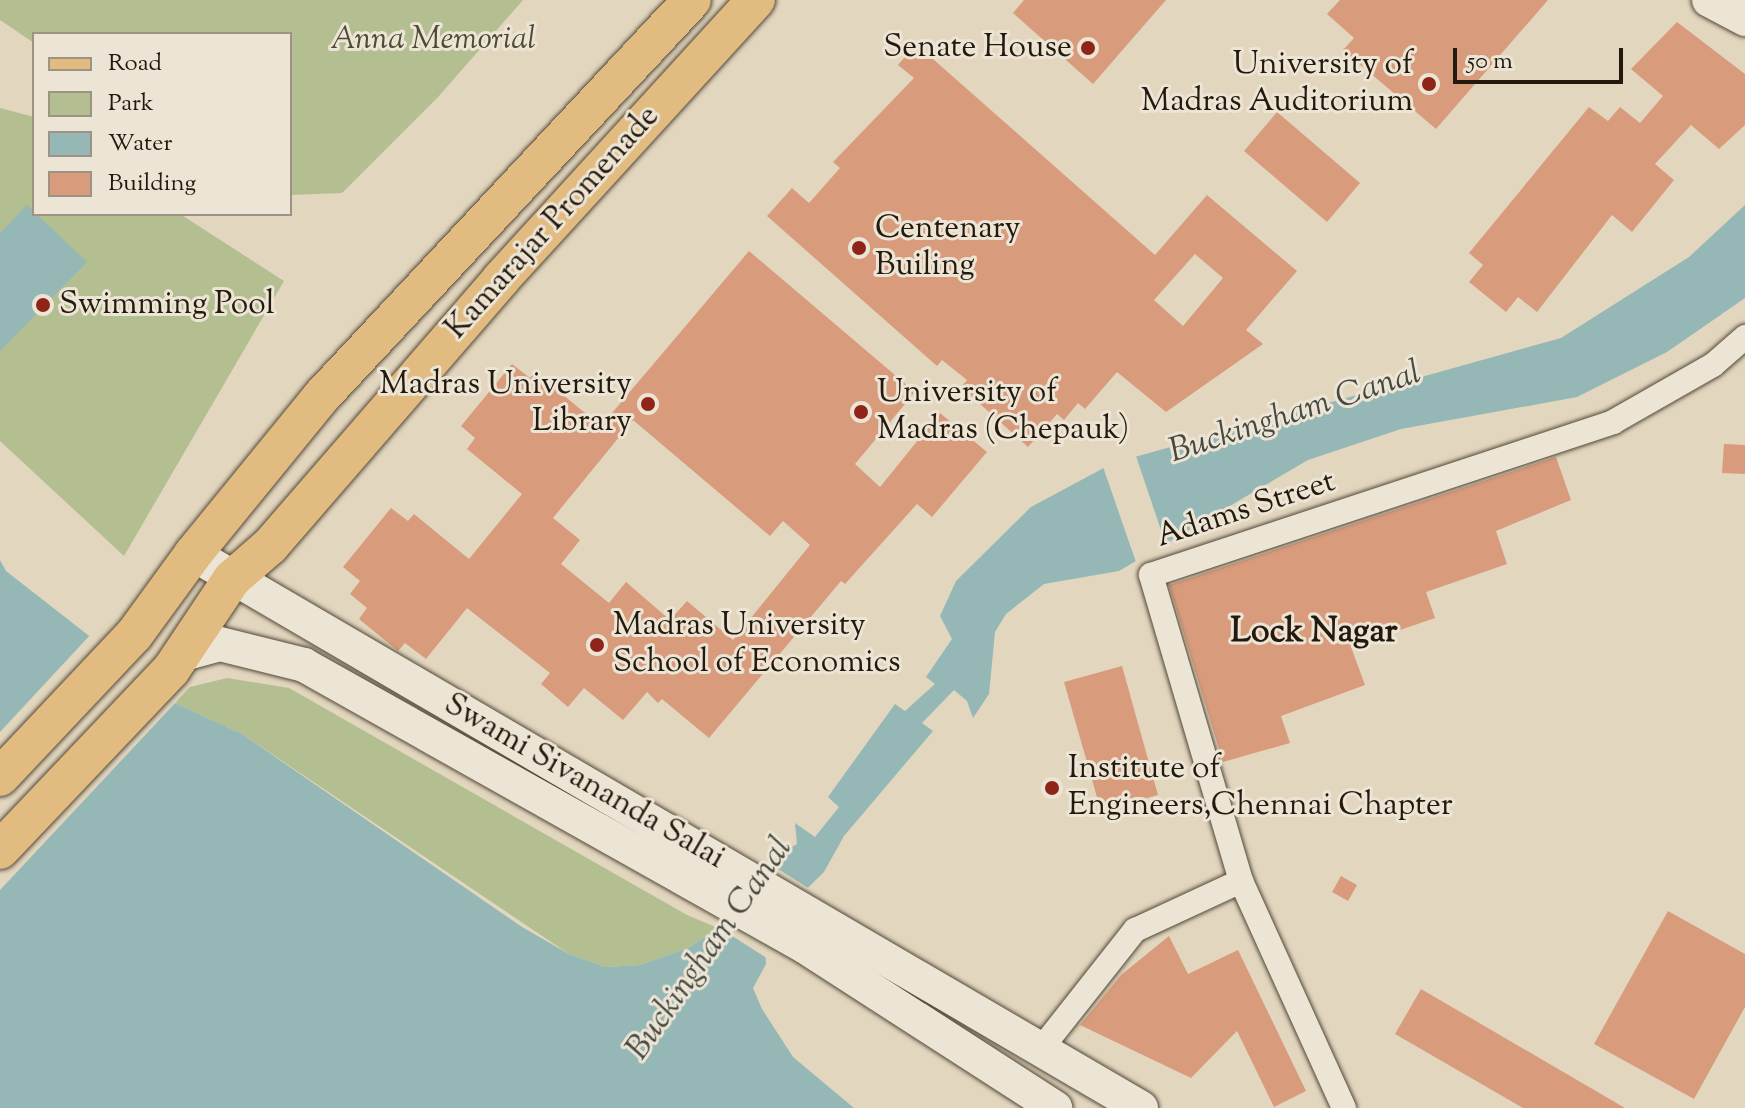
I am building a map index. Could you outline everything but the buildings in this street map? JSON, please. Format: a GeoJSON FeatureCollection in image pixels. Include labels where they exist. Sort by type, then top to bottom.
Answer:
{"type":"FeatureCollection","features":[{"type":"Feature","properties":{"kind":"main road","name":"Kamarajar Promenade"},"geometry":{"type":"LineString","coordinates":[[0,777],[134,635],[193,554],[321,397],[692,0]]}},
{"type":"Feature","properties":{"kind":"main road","name":"Kamarajar Promenade"},"geometry":{"type":"LineString","coordinates":[[0,850],[177,662],[232,579],[270,546],[501,279],[756,0]]}},
{"type":"Feature","properties":{"kind":"street"},"geometry":{"type":"LineString","coordinates":[[1709,0],[1745,19]]}},
{"type":"Feature","properties":{"kind":"street","name":"Adams Street"},"geometry":{"type":"LineString","coordinates":[[1344,1108],[1241,881],[1151,575],[1613,422],[1713,365],[1745,337]]}},
{"type":"Feature","properties":{"kind":"street","name":"Swami Sivananda Salai"},"geometry":{"type":"LineString","coordinates":[[193,554],[812,933],[1041,1049],[1141,1108]]}},
{"type":"Feature","properties":{"kind":"street","name":"Swami Sivananda Salai"},"geometry":{"type":"LineString","coordinates":[[177,662],[220,644],[304,665],[736,887]]}},
{"type":"Feature","properties":{"kind":"street"},"geometry":{"type":"LineString","coordinates":[[1041,1049],[1135,930],[1241,881]]}},
{"type":"Feature","properties":{"kind":"street","name":"Swami Sivananda Salai"},"geometry":{"type":"LineString","coordinates":[[812,933],[1055,1108]]}},
{"type":"Feature","properties":{"kind":"green space","name":"Anna Memorial"},"geometry":{"type":"Polygon","coordinates":[[[0,0],[523,0],[439,96],[342,193],[292,195],[292,32],[32,32],[32,42],[0,20],[0,0]]]}},
{"type":"Feature","properties":{"kind":"green space"},"geometry":{"type":"Polygon","coordinates":[[[0,108],[32,116],[32,216],[183,216],[284,281],[124,556],[0,441],[0,108]]]}},
{"type":"Feature","properties":{"kind":"green space"},"geometry":{"type":"Polygon","coordinates":[[[227,678],[289,688],[687,915],[718,928],[688,948],[640,965],[605,967],[569,954],[242,734],[175,703],[190,687],[227,678]]]}},
{"type":"Feature","properties":{"kind":"water"},"geometry":{"type":"Polygon","coordinates":[[[27,205],[32,210],[32,216],[39,216],[87,262],[0,351],[0,233],[27,205]]]}},
{"type":"Feature","properties":{"kind":"water","name":"Buckingham Canal"},"geometry":{"type":"Polygon","coordinates":[[[1745,205],[1745,298],[1667,352],[1577,397],[1401,429],[1308,460],[1119,571],[1044,584],[1006,614],[995,632],[989,694],[973,718],[967,701],[954,690],[922,723],[933,731],[844,836],[824,872],[789,906],[765,946],[766,964],[753,988],[762,1009],[793,1057],[854,1108],[0,1108],[0,560],[6,571],[175,703],[242,734],[522,927],[569,954],[605,967],[640,965],[688,948],[718,928],[757,887],[779,854],[797,844],[795,823],[815,837],[839,807],[828,797],[895,704],[905,711],[935,684],[926,677],[952,639],[940,616],[956,581],[1031,507],[1113,463],[1561,338],[1689,257],[1745,205]]]}},
{"type":"Feature","properties":{"kind":"pier"},"geometry":{"type":"Polygon","coordinates":[[[1135,453],[1167,548],[1137,565],[1102,464],[1135,453]]]}},
{"type":"Feature","properties":{"kind":"pier"},"geometry":{"type":"Polygon","coordinates":[[[92,633],[178,700],[0,890],[0,732],[92,633]]]}},
{"type":"Feature","properties":{"kind":"pier"},"geometry":{"type":"Polygon","coordinates":[[[767,862],[810,889],[785,918],[769,947],[770,960],[715,925],[754,885],[767,862]]]}},
{"type":"Feature","properties":{"kind":"place","name":"Senate House"},"geometry":{"type":"Point","coordinates":[1088,48]}},
{"type":"Feature","properties":{"kind":"place","name":"University of Madras Auditorium"},"geometry":{"type":"Point","coordinates":[1429,84]}},
{"type":"Feature","properties":{"kind":"place","name":"Centenary Builing"},"geometry":{"type":"Point","coordinates":[859,248]}},
{"type":"Feature","properties":{"kind":"place","name":"Swimming Pool"},"geometry":{"type":"Point","coordinates":[43,305]}},
{"type":"Feature","properties":{"kind":"place","name":"Madras University Library"},"geometry":{"type":"Point","coordinates":[648,404]}},
{"type":"Feature","properties":{"kind":"place","name":"University of Madras (Chepauk)"},"geometry":{"type":"Point","coordinates":[861,412]}},
{"type":"Feature","properties":{"kind":"place","name":"Madras University School of Economics"},"geometry":{"type":"Point","coordinates":[597,645]}},
{"type":"Feature","properties":{"kind":"place","name":"Institute of Engineers,Chennai Chapter"},"geometry":{"type":"Point","coordinates":[1052,788]}},
{"type":"Feature","properties":{"kind":"district","name":"Lock Nagar"},"geometry":{"type":"Point","coordinates":[1314,633]}}]}
